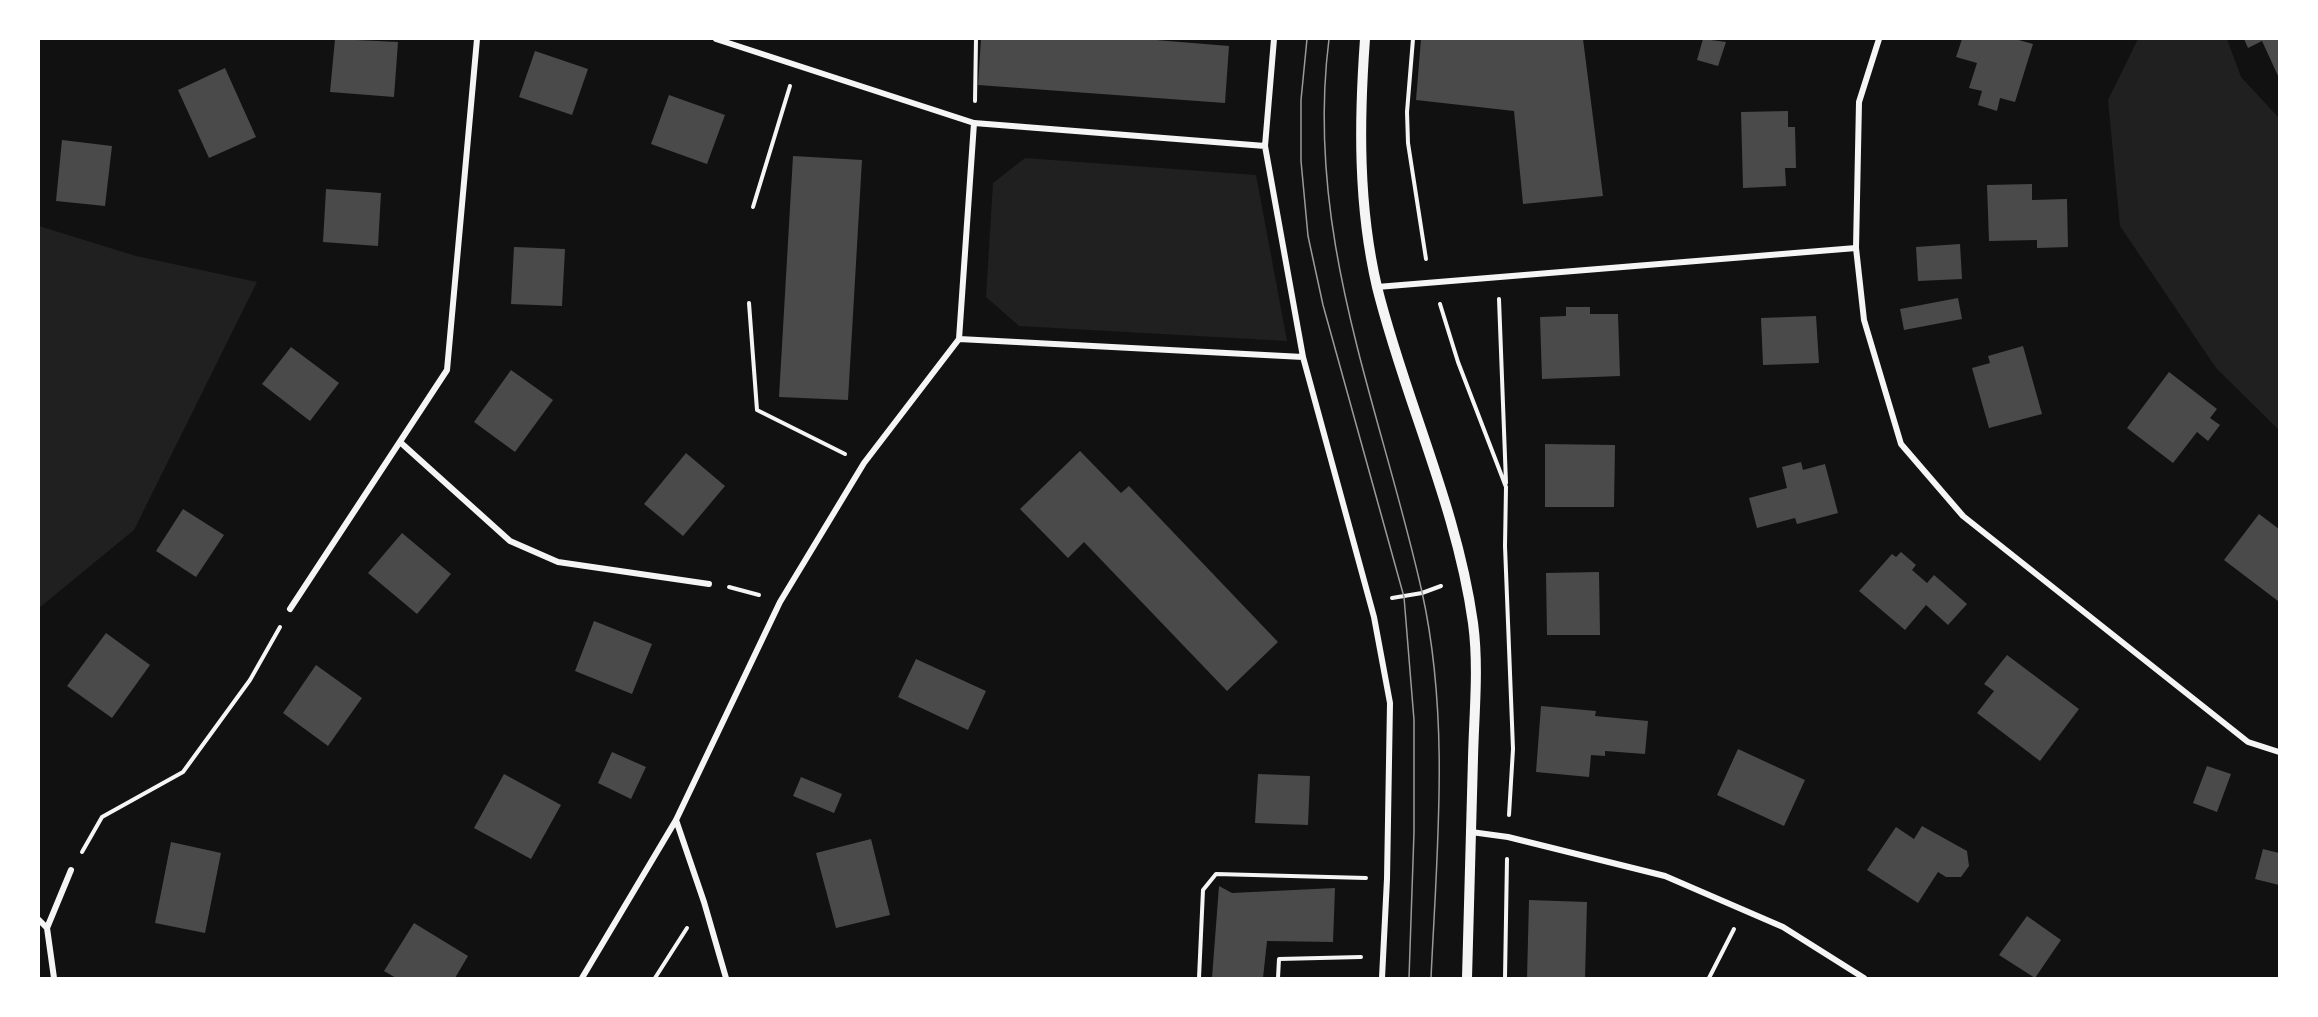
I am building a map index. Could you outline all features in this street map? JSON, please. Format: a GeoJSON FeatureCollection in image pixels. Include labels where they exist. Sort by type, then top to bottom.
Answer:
{"type":"FeatureCollection","features":[{"type":"Feature","properties":{"kind":"street"},"geometry":{"type":"LineString","coordinates":[[290,609],[447,370],[477,39]]}},
{"type":"Feature","properties":{"kind":"street"},"geometry":{"type":"LineString","coordinates":[[716,39],[731,41],[796,65],[974,123],[1265,146]]}},
{"type":"Feature","properties":{"kind":"street"},"geometry":{"type":"LineString","coordinates":[[1274,39],[1265,146],[1303,357],[1374,617],[1390,703],[1387,879],[1382,978]]}},
{"type":"Feature","properties":{"kind":"street"},"geometry":{"type":"LineString","coordinates":[[1365,39],[1361,96],[1361,155],[1366,220],[1377,287],[1452,522],[1473,625],[1475,693],[1467,978]]}},
{"type":"Feature","properties":{"kind":"street"},"geometry":{"type":"LineString","coordinates":[[1879,39],[1859,102],[1856,248],[1864,320],[1901,444],[1963,516],[2247,742],[2279,752]]}},
{"type":"Feature","properties":{"kind":"street"},"geometry":{"type":"LineString","coordinates":[[582,978],[676,820],[780,602],[864,464],[959,339],[974,123]]}},
{"type":"Feature","properties":{"kind":"street"},"geometry":{"type":"LineString","coordinates":[[1377,287],[1856,248]]}},
{"type":"Feature","properties":{"kind":"street"},"geometry":{"type":"LineString","coordinates":[[959,339],[1303,357]]}},
{"type":"Feature","properties":{"kind":"street"},"geometry":{"type":"LineString","coordinates":[[400,442],[510,540],[558,562],[709,584]]}},
{"type":"Feature","properties":{"kind":"street"},"geometry":{"type":"LineString","coordinates":[[676,820],[704,902],[726,978]]}},
{"type":"Feature","properties":{"kind":"street"},"geometry":{"type":"LineString","coordinates":[[1471,832],[1508,837],[1665,876],[1783,927],[1864,978]]}},
{"type":"Feature","properties":{"kind":"street"},"geometry":{"type":"LineString","coordinates":[[46,928],[71,870]]}},
{"type":"Feature","properties":{"kind":"street"},"geometry":{"type":"LineString","coordinates":[[39,920],[46,928],[54,978]]}},
{"type":"Feature","properties":{"kind":"path"},"geometry":{"type":"LineString","coordinates":[[974,123],[976,39]]}},
{"type":"Feature","properties":{"kind":"path"},"geometry":{"type":"LineString","coordinates":[[753,207],[796,65]]}},
{"type":"Feature","properties":{"kind":"path"},"geometry":{"type":"LineString","coordinates":[[1499,276],[1506,487]]}},
{"type":"Feature","properties":{"kind":"path"},"geometry":{"type":"LineString","coordinates":[[749,303],[756,410],[864,464]]}},
{"type":"Feature","properties":{"kind":"path"},"geometry":{"type":"LineString","coordinates":[[1374,617],[1386,616],[1385,599],[1442,588],[1440,579]]}},
{"type":"Feature","properties":{"kind":"path"},"geometry":{"type":"LineString","coordinates":[[71,870],[102,817],[183,772],[250,680],[290,609]]}},
{"type":"Feature","properties":{"kind":"path"},"geometry":{"type":"LineString","coordinates":[[1198,978],[1203,890],[1216,874],[1387,879]]}},
{"type":"Feature","properties":{"kind":"path"},"geometry":{"type":"LineString","coordinates":[[655,978],[704,902]]}},
{"type":"Feature","properties":{"kind":"path"},"geometry":{"type":"LineString","coordinates":[[1709,978],[1744,910]]}},
{"type":"Feature","properties":{"kind":"path"},"geometry":{"type":"LineString","coordinates":[[1278,978],[1279,959],[1383,957]]}},
{"type":"Feature","properties":{"kind":"shaded area"},"geometry":{"type":"Polygon","coordinates":[[[2138,39],[2227,39],[2241,77],[2279,118],[2279,430],[2216,368],[2120,226],[2108,100],[2138,39]]]}},
{"type":"Feature","properties":{"kind":"shaded area"},"geometry":{"type":"Polygon","coordinates":[[[1025,158],[1256,175],[1287,341],[1019,326],[986,297],[993,183],[1025,158]]]}},
{"type":"Feature","properties":{"kind":"shaded area"},"geometry":{"type":"Polygon","coordinates":[[[39,226],[136,256],[257,282],[134,530],[39,608],[39,226]]]}},
{"type":"Feature","properties":{"kind":"building"},"geometry":{"type":"Polygon","coordinates":[[[335,39],[398,42],[394,97],[330,92],[335,39]]]}},
{"type":"Feature","properties":{"kind":"building"},"geometry":{"type":"Polygon","coordinates":[[[981,39],[1144,39],[1229,46],[1225,103],[978,85],[981,39]]]}},
{"type":"Feature","properties":{"kind":"building"},"geometry":{"type":"Polygon","coordinates":[[[1421,39],[1583,39],[1603,196],[1523,204],[1514,111],[1416,100],[1421,39]]]}},
{"type":"Feature","properties":{"kind":"building"},"geometry":{"type":"Polygon","coordinates":[[[1703,39],[1726,42],[1718,66],[1697,60],[1703,39]]]}},
{"type":"Feature","properties":{"kind":"building"},"geometry":{"type":"Polygon","coordinates":[[[1962,39],[2015,39],[2033,44],[2015,102],[2000,98],[1997,111],[1978,105],[1982,91],[1969,88],[1977,63],[1956,57],[1962,39]]]}},
{"type":"Feature","properties":{"kind":"building"},"geometry":{"type":"Polygon","coordinates":[[[2244,39],[2279,39],[2279,78],[2262,41],[2248,48],[2244,39]]]}},
{"type":"Feature","properties":{"kind":"building"},"geometry":{"type":"Polygon","coordinates":[[[535,51],[588,69],[572,115],[519,97],[535,51]]]}},
{"type":"Feature","properties":{"kind":"building"},"geometry":{"type":"Polygon","coordinates":[[[225,68],[256,137],[209,158],[178,90],[225,68]]]}},
{"type":"Feature","properties":{"kind":"building"},"geometry":{"type":"Polygon","coordinates":[[[669,95],[725,115],[707,164],[651,144],[669,95]]]}},
{"type":"Feature","properties":{"kind":"building"},"geometry":{"type":"Polygon","coordinates":[[[1788,111],[1788,127],[1795,127],[1796,168],[1785,168],[1786,186],[1743,188],[1741,112],[1788,111]]]}},
{"type":"Feature","properties":{"kind":"building"},"geometry":{"type":"Polygon","coordinates":[[[62,140],[112,146],[105,206],[56,201],[62,140]]]}},
{"type":"Feature","properties":{"kind":"building"},"geometry":{"type":"Polygon","coordinates":[[[793,156],[862,160],[848,400],[779,397],[793,156]]]}},
{"type":"Feature","properties":{"kind":"building"},"geometry":{"type":"Polygon","coordinates":[[[2032,184],[2032,200],[2067,199],[2068,247],[2037,248],[2037,240],[1989,241],[1987,185],[2032,184]]]}},
{"type":"Feature","properties":{"kind":"building"},"geometry":{"type":"Polygon","coordinates":[[[326,189],[381,193],[378,246],[323,242],[326,189]]]}},
{"type":"Feature","properties":{"kind":"building"},"geometry":{"type":"Polygon","coordinates":[[[1960,244],[1962,279],[1918,281],[1916,247],[1960,244]]]}},
{"type":"Feature","properties":{"kind":"building"},"geometry":{"type":"Polygon","coordinates":[[[514,247],[565,249],[562,306],[511,304],[514,247]]]}},
{"type":"Feature","properties":{"kind":"building"},"geometry":{"type":"Polygon","coordinates":[[[1958,298],[1962,319],[1904,330],[1900,309],[1958,298]]]}},
{"type":"Feature","properties":{"kind":"building"},"geometry":{"type":"Polygon","coordinates":[[[1566,307],[1590,307],[1590,314],[1618,314],[1620,376],[1542,379],[1540,317],[1566,316],[1566,307]]]}},
{"type":"Feature","properties":{"kind":"building"},"geometry":{"type":"Polygon","coordinates":[[[1816,316],[1819,363],[1763,365],[1761,318],[1816,316]]]}},
{"type":"Feature","properties":{"kind":"building"},"geometry":{"type":"Polygon","coordinates":[[[2023,346],[2042,414],[1989,428],[1972,368],[1990,363],[1988,356],[2023,346]]]}},
{"type":"Feature","properties":{"kind":"building"},"geometry":{"type":"Polygon","coordinates":[[[291,347],[339,383],[310,421],[262,384],[291,347]]]}},
{"type":"Feature","properties":{"kind":"building"},"geometry":{"type":"Polygon","coordinates":[[[511,370],[553,400],[515,452],[474,422],[511,370]]]}},
{"type":"Feature","properties":{"kind":"building"},"geometry":{"type":"Polygon","coordinates":[[[2169,372],[2217,409],[2210,418],[2220,425],[2208,441],[2197,432],[2173,463],[2127,428],[2169,372]]]}},
{"type":"Feature","properties":{"kind":"building"},"geometry":{"type":"Polygon","coordinates":[[[1545,444],[1615,445],[1614,507],[1545,507],[1545,444]]]}},
{"type":"Feature","properties":{"kind":"building"},"geometry":{"type":"Polygon","coordinates":[[[1080,451],[1121,493],[1129,486],[1278,642],[1227,691],[1084,542],[1068,558],[1020,509],[1080,451]]]}},
{"type":"Feature","properties":{"kind":"building"},"geometry":{"type":"Polygon","coordinates":[[[686,453],[725,486],[683,536],[644,504],[686,453]]]}},
{"type":"Feature","properties":{"kind":"building"},"geometry":{"type":"Polygon","coordinates":[[[1801,462],[1803,470],[1825,464],[1838,513],[1797,524],[1795,518],[1757,528],[1749,498],[1787,488],[1782,467],[1801,462]]]}},
{"type":"Feature","properties":{"kind":"building"},"geometry":{"type":"Polygon","coordinates":[[[183,509],[224,535],[196,577],[156,551],[183,509]]]}},
{"type":"Feature","properties":{"kind":"building"},"geometry":{"type":"Polygon","coordinates":[[[2259,514],[2279,529],[2278,601],[2224,560],[2259,514]]]}},
{"type":"Feature","properties":{"kind":"building"},"geometry":{"type":"Polygon","coordinates":[[[402,533],[451,574],[417,614],[368,573],[402,533]]]}},
{"type":"Feature","properties":{"kind":"building"},"geometry":{"type":"Polygon","coordinates":[[[1901,552],[1916,565],[1912,570],[1927,583],[1934,575],[1967,604],[1948,625],[1926,605],[1905,630],[1859,591],[1892,554],[1896,557],[1901,552]]]}},
{"type":"Feature","properties":{"kind":"building"},"geometry":{"type":"Polygon","coordinates":[[[1599,572],[1600,635],[1547,635],[1546,573],[1599,572]]]}},
{"type":"Feature","properties":{"kind":"building"},"geometry":{"type":"Polygon","coordinates":[[[594,621],[652,644],[632,694],[575,671],[594,621]]]}},
{"type":"Feature","properties":{"kind":"building"},"geometry":{"type":"Polygon","coordinates":[[[106,633],[150,665],[112,718],[67,686],[106,633]]]}},
{"type":"Feature","properties":{"kind":"building"},"geometry":{"type":"Polygon","coordinates":[[[2007,655],[2079,709],[2040,761],[1977,713],[1994,691],[1984,684],[2007,655]]]}},
{"type":"Feature","properties":{"kind":"building"},"geometry":{"type":"Polygon","coordinates":[[[916,659],[986,691],[968,730],[898,697],[916,659]]]}},
{"type":"Feature","properties":{"kind":"building"},"geometry":{"type":"Polygon","coordinates":[[[316,665],[362,698],[328,746],[283,713],[316,665]]]}},
{"type":"Feature","properties":{"kind":"building"},"geometry":{"type":"Polygon","coordinates":[[[1541,706],[1596,711],[1595,716],[1648,721],[1645,754],[1605,751],[1605,756],[1591,755],[1589,777],[1536,772],[1541,706]]]}},
{"type":"Feature","properties":{"kind":"building"},"geometry":{"type":"Polygon","coordinates":[[[1738,749],[1805,780],[1784,826],[1717,795],[1738,749]]]}},
{"type":"Feature","properties":{"kind":"building"},"geometry":{"type":"Polygon","coordinates":[[[612,752],[646,767],[631,799],[598,783],[612,752]]]}},
{"type":"Feature","properties":{"kind":"building"},"geometry":{"type":"Polygon","coordinates":[[[2207,766],[2231,774],[2217,812],[2193,803],[2207,766]]]}},
{"type":"Feature","properties":{"kind":"building"},"geometry":{"type":"Polygon","coordinates":[[[504,774],[561,805],[531,859],[474,828],[504,774]]]}},
{"type":"Feature","properties":{"kind":"building"},"geometry":{"type":"Polygon","coordinates":[[[1258,774],[1310,776],[1308,825],[1255,823],[1258,774]]]}},
{"type":"Feature","properties":{"kind":"building"},"geometry":{"type":"Polygon","coordinates":[[[801,777],[842,794],[834,813],[793,796],[801,777]]]}},
{"type":"Feature","properties":{"kind":"building"},"geometry":{"type":"Polygon","coordinates":[[[1922,826],[1967,851],[1969,866],[1961,877],[1946,877],[1938,872],[1918,903],[1867,870],[1896,827],[1914,839],[1922,826]]]}},
{"type":"Feature","properties":{"kind":"building"},"geometry":{"type":"Polygon","coordinates":[[[871,839],[890,915],[836,928],[816,853],[871,839]]]}},
{"type":"Feature","properties":{"kind":"building"},"geometry":{"type":"Polygon","coordinates":[[[171,842],[221,853],[205,933],[155,923],[171,842]]]}},
{"type":"Feature","properties":{"kind":"building"},"geometry":{"type":"Polygon","coordinates":[[[2263,849],[2279,853],[2279,885],[2255,879],[2263,849]]]}},
{"type":"Feature","properties":{"kind":"building"},"geometry":{"type":"Polygon","coordinates":[[[1219,886],[1232,893],[1335,888],[1333,942],[1267,941],[1263,978],[1212,978],[1219,886]]]}},
{"type":"Feature","properties":{"kind":"building"},"geometry":{"type":"Polygon","coordinates":[[[1529,900],[1587,902],[1585,978],[1527,978],[1529,900]]]}},
{"type":"Feature","properties":{"kind":"building"},"geometry":{"type":"Polygon","coordinates":[[[2027,916],[2061,940],[2035,978],[1999,955],[2027,916]]]}},
{"type":"Feature","properties":{"kind":"building"},"geometry":{"type":"Polygon","coordinates":[[[414,923],[468,956],[455,978],[396,978],[384,971],[414,923]]]}},
{"type":"Feature","properties":{"kind":"tram line"},"geometry":{"type":"LineString","coordinates":[[1307,39],[1301,100],[1301,161],[1308,236],[1323,305],[1404,597],[1414,720],[1414,832],[1409,978]]}},
{"type":"Feature","properties":{"kind":"tram line"},"geometry":{"type":"LineString","coordinates":[[1329,39],[1324,111],[1327,182],[1336,251],[1350,319],[1422,592],[1431,640],[1439,736],[1438,833],[1431,978]]}}]}
